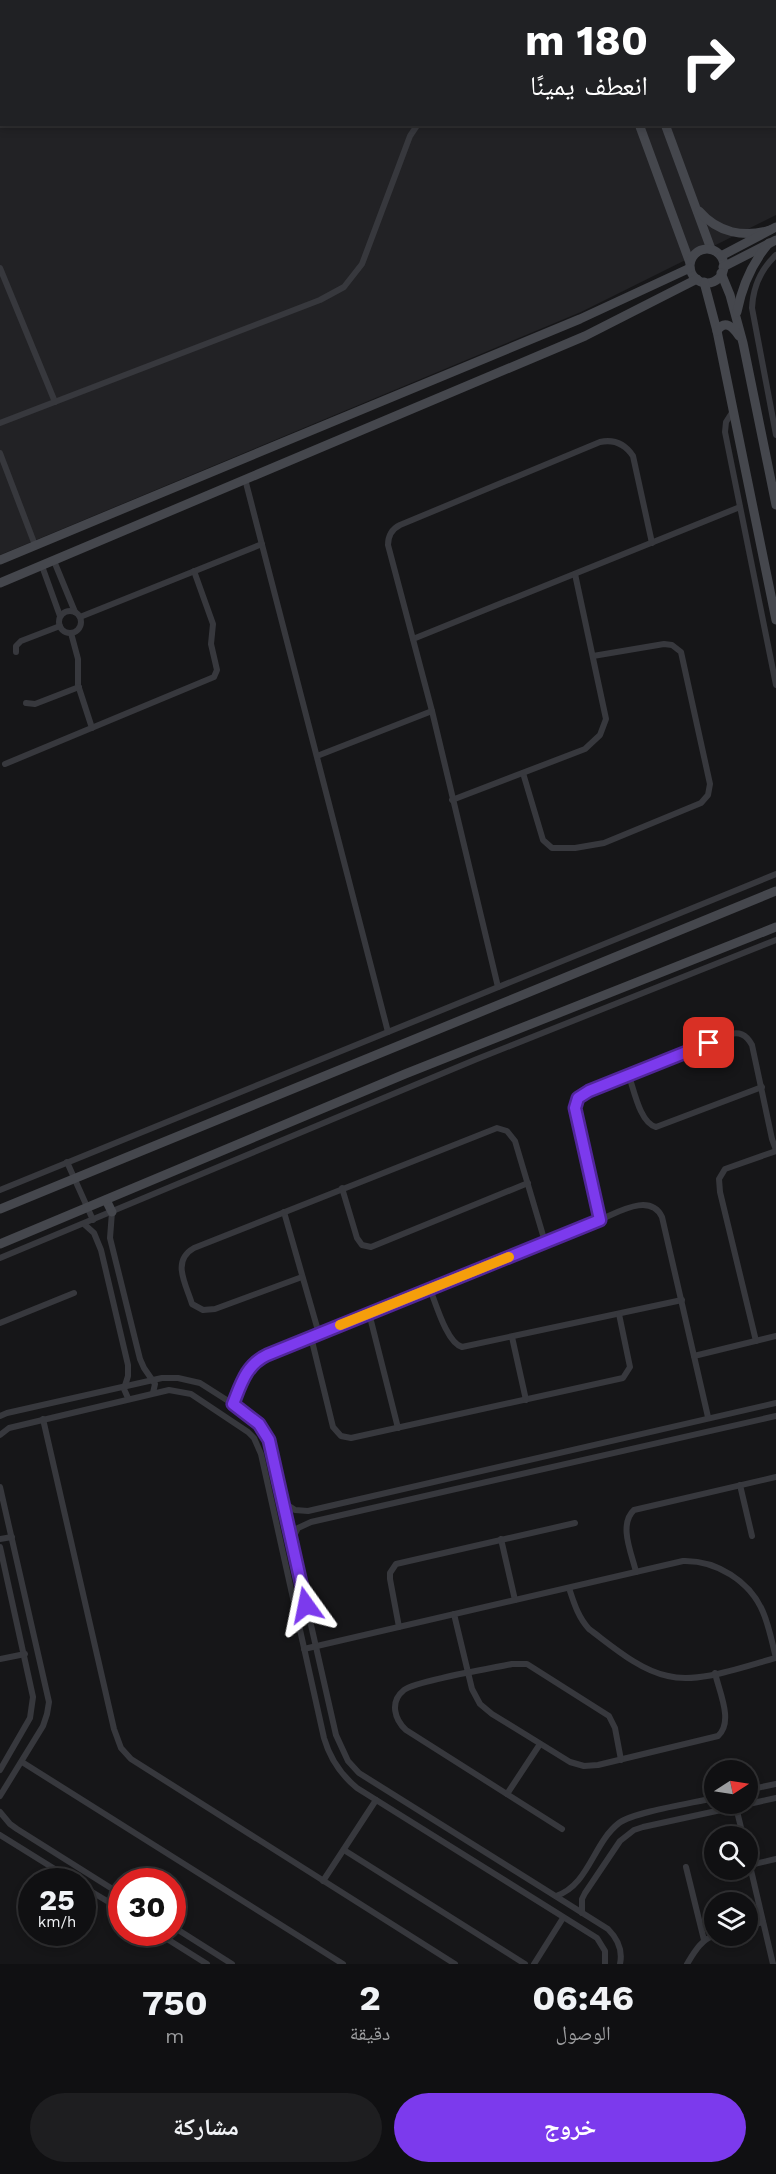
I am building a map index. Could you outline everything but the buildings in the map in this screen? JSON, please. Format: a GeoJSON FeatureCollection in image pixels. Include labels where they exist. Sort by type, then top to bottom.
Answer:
{"type":"FeatureCollection","features":[{"type":"Feature","properties":{"kind":"street"},"geometry":{"type":"LineString","coordinates":[[0,423],[320,300],[344,287],[362,264],[410,136],[416,126]]}},
{"type":"Feature","properties":{"kind":"street"},"geometry":{"type":"LineString","coordinates":[[640,126],[690,265],[701,281],[717,331],[776,620]]}},
{"type":"Feature","properties":{"kind":"street"},"geometry":{"type":"LineString","coordinates":[[666,126],[711,249],[721,256]]}},
{"type":"Feature","properties":{"kind":"street"},"geometry":{"type":"LineString","coordinates":[[697,208],[714,224],[736,233],[759,233],[773,228]]}},
{"type":"Feature","properties":{"kind":"street"},"geometry":{"type":"LineString","coordinates":[[721,256],[773,228]]}},
{"type":"Feature","properties":{"kind":"street"},"geometry":{"type":"LineString","coordinates":[[0,583],[585,336],[701,281],[714,281],[722,270],[772,242]]}},
{"type":"Feature","properties":{"kind":"street"},"geometry":{"type":"LineString","coordinates":[[736,318],[749,272],[759,254],[772,242]]}},
{"type":"Feature","properties":{"kind":"street"},"geometry":{"type":"LineString","coordinates":[[0,560],[580,319],[690,265],[698,252],[711,249]]}},
{"type":"Feature","properties":{"kind":"street"},"geometry":{"type":"LineString","coordinates":[[776,255],[759,277],[752,308],[776,435]]}},
{"type":"Feature","properties":{"kind":"street"},"geometry":{"type":"LineString","coordinates":[[721,256],[722,270],[743,343],[776,505]]}},
{"type":"Feature","properties":{"kind":"street"},"geometry":{"type":"LineString","coordinates":[[0,268],[55,402]]}},
{"type":"Feature","properties":{"kind":"street"},"geometry":{"type":"LineString","coordinates":[[580,319],[585,336]]}},
{"type":"Feature","properties":{"kind":"street"},"geometry":{"type":"LineString","coordinates":[[717,331],[721,326],[731,325],[743,343]]}},
{"type":"Feature","properties":{"kind":"street"},"geometry":{"type":"LineString","coordinates":[[734,410],[726,422],[725,432],[776,685]]}},
{"type":"Feature","properties":{"kind":"street"},"geometry":{"type":"LineString","coordinates":[[498,987],[432,711],[388,545],[389,536],[393,529],[400,525],[600,442],[610,441],[620,443],[633,456],[651,543]]}},
{"type":"Feature","properties":{"kind":"street"},"geometry":{"type":"LineString","coordinates":[[0,453],[35,545]]}},
{"type":"Feature","properties":{"kind":"street"},"geometry":{"type":"LineString","coordinates":[[245,479],[388,1032]]}},
{"type":"Feature","properties":{"kind":"street"},"geometry":{"type":"LineString","coordinates":[[413,639],[740,507]]}},
{"type":"Feature","properties":{"kind":"street"},"geometry":{"type":"LineString","coordinates":[[60,616],[69,611],[78,615],[262,544]]}},
{"type":"Feature","properties":{"kind":"street"},"geometry":{"type":"LineString","coordinates":[[42,566],[60,616],[60,626],[64,632],[71,633],[79,628],[78,615],[54,561]]}},
{"type":"Feature","properties":{"kind":"street"},"geometry":{"type":"LineString","coordinates":[[5,764],[212,679],[217,670],[211,644],[213,624],[194,571]]}},
{"type":"Feature","properties":{"kind":"street"},"geometry":{"type":"LineString","coordinates":[[452,800],[585,749],[600,735],[606,719],[575,574]]}},
{"type":"Feature","properties":{"kind":"street"},"geometry":{"type":"LineString","coordinates":[[16,652],[16,646],[21,641],[60,626]]}},
{"type":"Feature","properties":{"kind":"street"},"geometry":{"type":"LineString","coordinates":[[71,633],[78,659],[79,687],[92,728]]}},
{"type":"Feature","properties":{"kind":"street"},"geometry":{"type":"LineString","coordinates":[[523,773],[543,840],[552,848],[575,848],[604,843],[701,803],[706,798],[710,791],[710,784],[682,655],[678,649],[664,644],[593,656]]}},
{"type":"Feature","properties":{"kind":"street"},"geometry":{"type":"LineString","coordinates":[[26,703],[35,704],[79,687]]}},
{"type":"Feature","properties":{"kind":"street"},"geometry":{"type":"LineString","coordinates":[[316,756],[432,711]]}},
{"type":"Feature","properties":{"kind":"street"},"geometry":{"type":"LineString","coordinates":[[0,1190],[776,874]]}},
{"type":"Feature","properties":{"kind":"street"},"geometry":{"type":"LineString","coordinates":[[0,1209],[776,891]]}},
{"type":"Feature","properties":{"kind":"street"},"geometry":{"type":"LineString","coordinates":[[0,1244],[405,1074],[776,927]]}},
{"type":"Feature","properties":{"kind":"street"},"geometry":{"type":"LineString","coordinates":[[0,1258],[477,1059],[776,940]]}},
{"type":"Feature","properties":{"kind":"street"},"geometry":{"type":"LineString","coordinates":[[600,1220],[575,1102],[582,1094],[735,1033],[748,1038],[752,1045],[776,1151],[725,1169],[719,1179],[720,1192],[756,1341]]}},
{"type":"Feature","properties":{"kind":"street"},"geometry":{"type":"LineString","coordinates":[[629,1076],[644,1118],[650,1126],[656,1127],[762,1087]]}},
{"type":"Feature","properties":{"kind":"street"},"geometry":{"type":"LineString","coordinates":[[302,1277],[215,1309],[203,1310],[192,1304],[180,1267],[184,1256],[194,1248],[497,1128],[507,1131],[513,1137],[545,1242]]}},
{"type":"Feature","properties":{"kind":"street"},"geometry":{"type":"LineString","coordinates":[[67,1162],[93,1220]]}},
{"type":"Feature","properties":{"kind":"street"},"geometry":{"type":"LineString","coordinates":[[342,1188],[357,1238],[362,1245],[371,1247],[528,1183]]}},
{"type":"Feature","properties":{"kind":"street"},"geometry":{"type":"LineString","coordinates":[[106,1200],[112,1212],[110,1238],[140,1359],[146,1372],[154,1379],[153,1393]]}},
{"type":"Feature","properties":{"kind":"street"},"geometry":{"type":"LineString","coordinates":[[233,1404],[247,1370],[256,1361],[638,1205],[651,1206],[660,1213],[708,1418]]}},
{"type":"Feature","properties":{"kind":"street"},"geometry":{"type":"LineString","coordinates":[[284,1212],[319,1334]]}},
{"type":"Feature","properties":{"kind":"street"},"geometry":{"type":"LineString","coordinates":[[84,1224],[93,1233],[101,1250],[128,1365],[124,1392],[128,1398]]}},
{"type":"Feature","properties":{"kind":"street"},"geometry":{"type":"LineString","coordinates":[[430,1289],[451,1338],[457,1346],[468,1347],[682,1300]]}},
{"type":"Feature","properties":{"kind":"street"},"geometry":{"type":"LineString","coordinates":[[0,1323],[74,1293]]}},
{"type":"Feature","properties":{"kind":"street"},"geometry":{"type":"LineString","coordinates":[[369,1314],[398,1428]]}},
{"type":"Feature","properties":{"kind":"street"},"geometry":{"type":"LineString","coordinates":[[311,1337],[332,1422],[341,1436],[351,1438],[619,1379],[627,1375],[630,1363],[620,1314]]}},
{"type":"Feature","properties":{"kind":"street"},"geometry":{"type":"LineString","coordinates":[[694,1356],[776,1336]]}},
{"type":"Feature","properties":{"kind":"street"},"geometry":{"type":"LineString","coordinates":[[512,1337],[526,1400]]}},
{"type":"Feature","properties":{"kind":"street"},"geometry":{"type":"LineString","coordinates":[[0,1416],[154,1379],[171,1377],[192,1380],[207,1387],[255,1420],[266,1433],[336,1735],[348,1761],[359,1773],[608,1929],[616,1937],[620,1948],[620,1964]]}},
{"type":"Feature","properties":{"kind":"street"},"geometry":{"type":"LineString","coordinates":[[0,1435],[9,1428],[169,1390],[191,1394],[248,1432],[258,1446],[324,1738],[332,1761],[346,1779],[376,1800],[597,1938],[605,1951],[605,1964]]}},
{"type":"Feature","properties":{"kind":"street"},"geometry":{"type":"LineString","coordinates":[[283,1502],[295,1510],[308,1511],[776,1402]]}},
{"type":"Feature","properties":{"kind":"street"},"geometry":{"type":"LineString","coordinates":[[292,1540],[298,1528],[311,1522],[776,1416]]}},
{"type":"Feature","properties":{"kind":"street"},"geometry":{"type":"LineString","coordinates":[[43,1419],[114,1729],[121,1748],[131,1759],[455,1964]]}},
{"type":"Feature","properties":{"kind":"street"},"geometry":{"type":"LineString","coordinates":[[636,1572],[626,1528],[629,1515],[634,1510],[776,1477]]}},
{"type":"Feature","properties":{"kind":"street"},"geometry":{"type":"LineString","coordinates":[[740,1485],[752,1536]]}},
{"type":"Feature","properties":{"kind":"street"},"geometry":{"type":"LineString","coordinates":[[0,1487],[49,1702],[43,1726],[0,1797]]}},
{"type":"Feature","properties":{"kind":"street"},"geometry":{"type":"LineString","coordinates":[[399,1627],[390,1579],[390,1573],[396,1564],[575,1522]]}},
{"type":"Feature","properties":{"kind":"street"},"geometry":{"type":"LineString","coordinates":[[0,1539],[12,1537]]}},
{"type":"Feature","properties":{"kind":"street"},"geometry":{"type":"LineString","coordinates":[[501,1539],[515,1600]]}},
{"type":"Feature","properties":{"kind":"street"},"geometry":{"type":"LineString","coordinates":[[0,1547],[33,1697],[33,1708],[26,1728],[0,1770]]}},
{"type":"Feature","properties":{"kind":"street"},"geometry":{"type":"LineString","coordinates":[[304,1649],[569,1587],[683,1561],[692,1561],[717,1568],[731,1575],[754,1595],[762,1610],[776,1658],[715,1673],[684,1678],[669,1677],[645,1667],[598,1635],[582,1621],[569,1587]]}},
{"type":"Feature","properties":{"kind":"street"},"geometry":{"type":"LineString","coordinates":[[454,1614],[475,1697],[485,1710],[577,1765],[591,1766],[621,1760],[712,1738],[722,1732],[726,1721],[715,1673]]}},
{"type":"Feature","properties":{"kind":"street"},"geometry":{"type":"LineString","coordinates":[[0,1659],[24,1654]]}},
{"type":"Feature","properties":{"kind":"street"},"geometry":{"type":"LineString","coordinates":[[562,1829],[406,1730],[397,1720],[395,1704],[405,1689],[520,1663],[534,1668],[609,1716],[613,1721],[621,1760]]}},
{"type":"Feature","properties":{"kind":"street"},"geometry":{"type":"LineString","coordinates":[[507,1794],[540,1744]]}},
{"type":"Feature","properties":{"kind":"street"},"geometry":{"type":"LineString","coordinates":[[22,1762],[343,1964]]}},
{"type":"Feature","properties":{"kind":"street"},"geometry":{"type":"LineString","coordinates":[[758,1788],[776,1784]]}},
{"type":"Feature","properties":{"kind":"street"},"geometry":{"type":"LineString","coordinates":[[758,1802],[773,1799],[766,1786]]}},
{"type":"Feature","properties":{"kind":"street"},"geometry":{"type":"LineString","coordinates":[[323,1881],[376,1800]]}},
{"type":"Feature","properties":{"kind":"street"},"geometry":{"type":"LineString","coordinates":[[556,1896],[574,1887],[611,1832],[621,1822],[634,1816],[704,1800]]}},
{"type":"Feature","properties":{"kind":"street"},"geometry":{"type":"LineString","coordinates":[[0,1812],[16,1829],[108,1886]]}},
{"type":"Feature","properties":{"kind":"street"},"geometry":{"type":"LineString","coordinates":[[582,1913],[582,1899],[585,1893],[620,1840],[627,1834],[643,1827],[704,1814]]}},
{"type":"Feature","properties":{"kind":"street"},"geometry":{"type":"LineString","coordinates":[[440,1840],[447,1828]]}},
{"type":"Feature","properties":{"kind":"street"},"geometry":{"type":"LineString","coordinates":[[0,1835],[53,1868]]}},
{"type":"Feature","properties":{"kind":"street"},"geometry":{"type":"LineString","coordinates":[[344,1850],[525,1964]]}},
{"type":"Feature","properties":{"kind":"street"},"geometry":{"type":"LineString","coordinates":[[758,1863],[776,1859]]}},
{"type":"Feature","properties":{"kind":"street"},"geometry":{"type":"LineString","coordinates":[[686,1867],[704,1940],[687,1964]]}},
{"type":"Feature","properties":{"kind":"street"},"geometry":{"type":"LineString","coordinates":[[753,1880],[773,1964]]}},
{"type":"Feature","properties":{"kind":"street"},"geometry":{"type":"LineString","coordinates":[[534,1964],[563,1918]]}},
{"type":"Feature","properties":{"kind":"street"},"geometry":{"type":"LineString","coordinates":[[758,1923],[763,1922]]}},
{"type":"Feature","properties":{"kind":"street"},"geometry":{"type":"LineString","coordinates":[[186,1935],[232,1964]]}},
{"type":"Feature","properties":{"kind":"street"},"geometry":{"type":"LineString","coordinates":[[178,1946],[205,1963]]}},
{"type":"Feature","properties":{"kind":"shaded area"},"geometry":{"type":"Polygon","coordinates":[[[0,126],[776,126],[776,215],[581,312],[0,555],[0,126]]]}},
{"type":"Feature","properties":{"kind":"slow traffic"},"geometry":{"type":"LineString","coordinates":[[340,1325],[509,1257]]}},
{"type":"Feature","properties":{"kind":"route"},"geometry":{"type":"LineString","coordinates":[[306,1605],[269,1440],[259,1424],[233,1404],[247,1370],[267,1355],[600,1220],[575,1102],[582,1094],[709,1043]]}}]}
